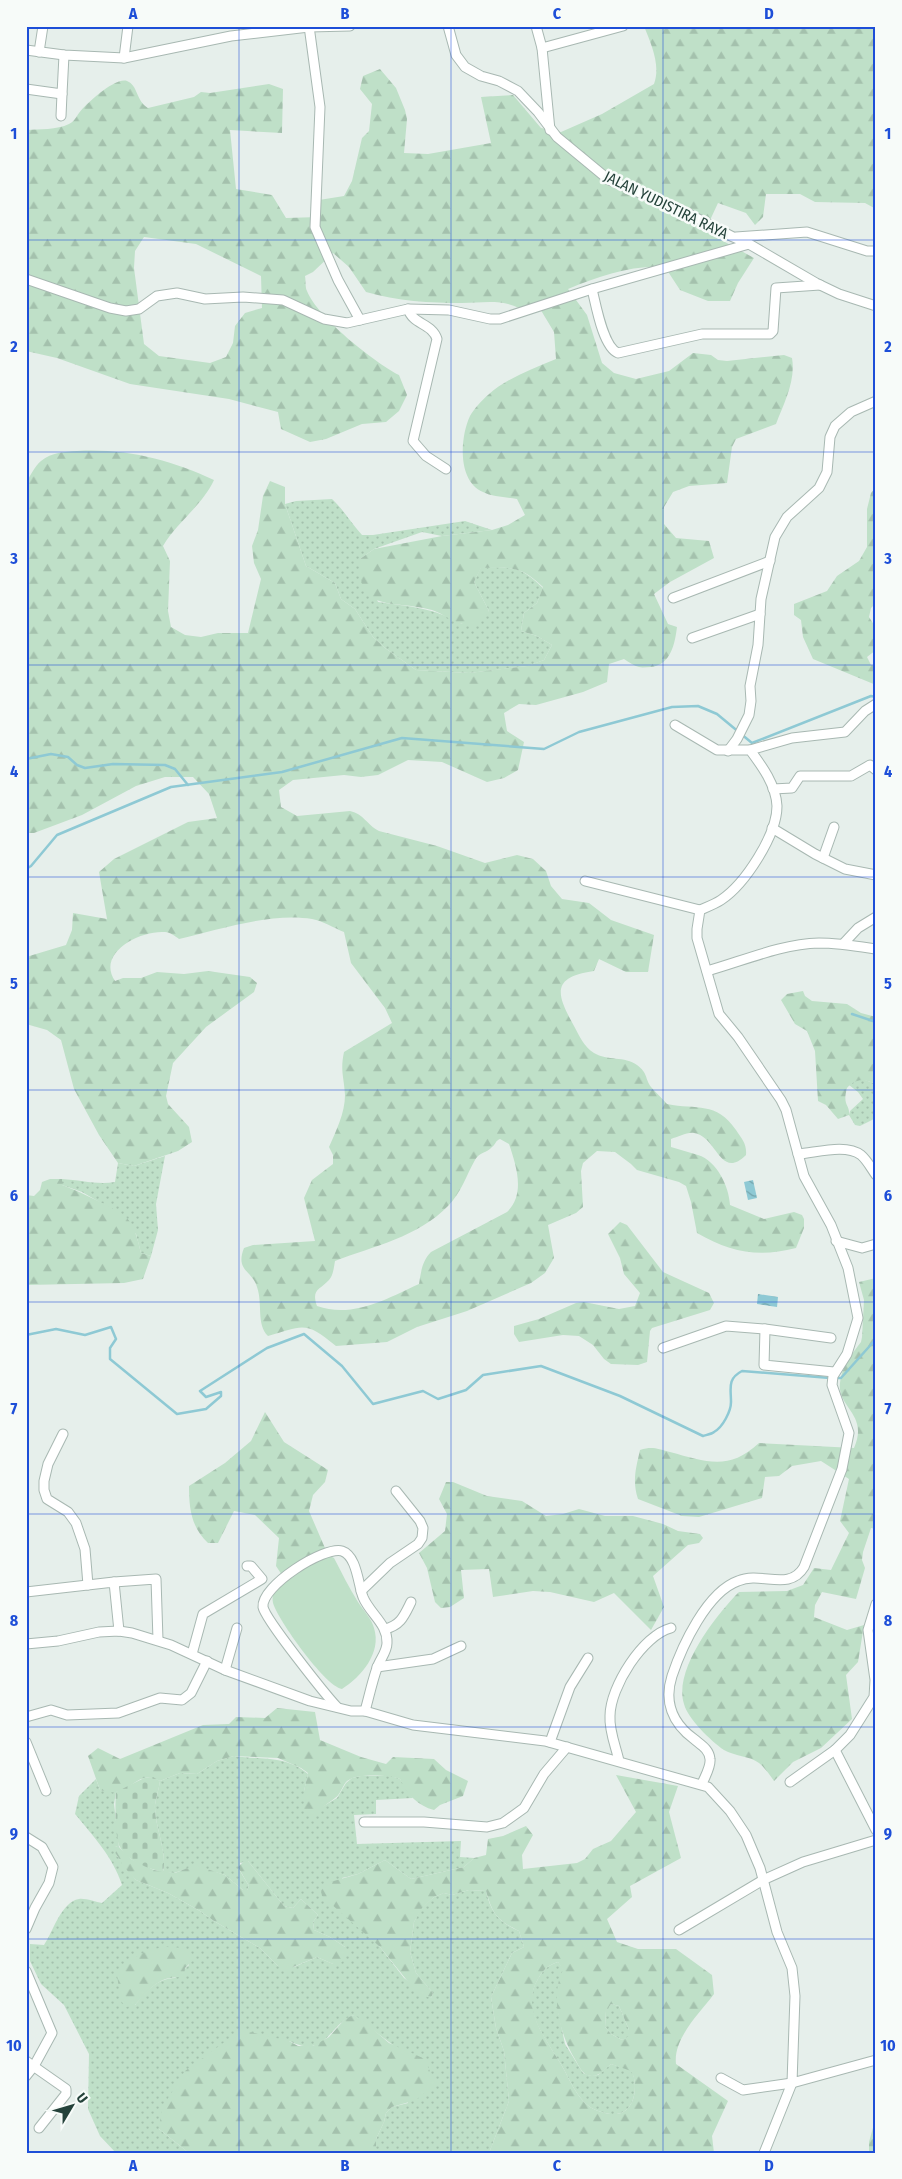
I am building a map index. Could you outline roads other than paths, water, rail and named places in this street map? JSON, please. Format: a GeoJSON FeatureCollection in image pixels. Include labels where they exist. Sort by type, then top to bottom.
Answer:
{"type":"FeatureCollection","features":[{"type":"Feature","properties":{"kind":"street"},"geometry":{"type":"LineString","coordinates":[[38,52],[42,26]]}},
{"type":"Feature","properties":{"kind":"street"},"geometry":{"type":"LineString","coordinates":[[124,58],[128,26]]}},
{"type":"Feature","properties":{"kind":"street"},"geometry":{"type":"LineString","coordinates":[[230,26],[231,36]]}},
{"type":"Feature","properties":{"kind":"street"},"geometry":{"type":"LineString","coordinates":[[26,50],[64,55],[124,58],[231,36],[309,27],[350,26]]}},
{"type":"Feature","properties":{"kind":"street","name":"JALAN YUDISTIRA RAYA"},"geometry":{"type":"LineString","coordinates":[[448,26],[456,55],[465,67],[481,76],[510,86],[518,91],[538,112],[550,130],[609,180],[681,210],[733,238],[750,244],[839,294],[876,306]]}},
{"type":"Feature","properties":{"kind":"street"},"geometry":{"type":"LineString","coordinates":[[536,26],[542,48],[550,130]]}},
{"type":"Feature","properties":{"kind":"street"},"geometry":{"type":"LineString","coordinates":[[542,48],[623,26]]}},
{"type":"Feature","properties":{"kind":"street"},"geometry":{"type":"LineString","coordinates":[[309,27],[320,107],[315,228],[338,280],[360,320]]}},
{"type":"Feature","properties":{"kind":"street"},"geometry":{"type":"LineString","coordinates":[[61,116],[64,55]]}},
{"type":"Feature","properties":{"kind":"street"},"geometry":{"type":"LineString","coordinates":[[26,89],[62,94]]}},
{"type":"Feature","properties":{"kind":"street"},"geometry":{"type":"LineString","coordinates":[[733,238],[807,232],[867,251],[876,251]]}},
{"type":"Feature","properties":{"kind":"street"},"geometry":{"type":"LineString","coordinates":[[26,279],[110,308],[126,311],[139,309],[156,296],[177,294],[205,299],[243,297],[283,300],[324,319],[347,323],[408,309],[449,310],[490,319],[500,319],[592,289],[750,244]]}},
{"type":"Feature","properties":{"kind":"street"},"geometry":{"type":"LineString","coordinates":[[592,289],[607,342],[612,351],[618,353],[702,334],[770,334],[773,332],[774,325],[776,288],[820,285]]}},
{"type":"Feature","properties":{"kind":"street"},"geometry":{"type":"LineString","coordinates":[[408,309],[414,319],[431,328],[437,339],[413,441],[426,456],[446,469]]}},
{"type":"Feature","properties":{"kind":"street"},"geometry":{"type":"LineString","coordinates":[[728,751],[737,739],[749,715],[751,701],[750,686],[758,645],[760,614],[775,537],[787,517],[819,488],[827,472],[830,437],[835,426],[851,412],[876,401]]}},
{"type":"Feature","properties":{"kind":"street"},"geometry":{"type":"LineString","coordinates":[[673,598],[770,561]]}},
{"type":"Feature","properties":{"kind":"street"},"geometry":{"type":"LineString","coordinates":[[692,638],[760,614]]}},
{"type":"Feature","properties":{"kind":"street"},"geometry":{"type":"LineString","coordinates":[[675,724],[717,750],[750,750],[792,738],[845,732],[865,711],[876,704]]}},
{"type":"Feature","properties":{"kind":"street"},"geometry":{"type":"LineString","coordinates":[[585,882],[700,910],[720,901],[733,891],[765,846],[772,828],[777,806],[773,789],[750,750]]}},
{"type":"Feature","properties":{"kind":"street"},"geometry":{"type":"LineString","coordinates":[[773,789],[792,788],[800,776],[852,776],[870,765],[876,770]]}},
{"type":"Feature","properties":{"kind":"street"},"geometry":{"type":"LineString","coordinates":[[823,858],[834,827]]}},
{"type":"Feature","properties":{"kind":"street"},"geometry":{"type":"LineString","coordinates":[[772,828],[823,858],[846,869],[876,875]]}},
{"type":"Feature","properties":{"kind":"street"},"geometry":{"type":"LineString","coordinates":[[700,910],[696,929],[697,938],[719,1014],[738,1037],[781,1100],[790,1122],[804,1176],[828,1218],[848,1268],[858,1318],[847,1354],[833,1378],[849,1433],[842,1469],[804,1568],[791,1580],[746,1578],[736,1581],[718,1593],[708,1605],[689,1639],[672,1677],[669,1699],[673,1716],[682,1730],[705,1747],[709,1753],[710,1766],[702,1784]]}},
{"type":"Feature","properties":{"kind":"street"},"geometry":{"type":"LineString","coordinates":[[844,943],[858,928],[876,917]]}},
{"type":"Feature","properties":{"kind":"street"},"geometry":{"type":"LineString","coordinates":[[707,971],[792,947],[817,943],[844,943],[876,949]]}},
{"type":"Feature","properties":{"kind":"street"},"geometry":{"type":"LineString","coordinates":[[798,1154],[841,1149],[851,1150],[861,1155],[876,1175]]}},
{"type":"Feature","properties":{"kind":"street"},"geometry":{"type":"LineString","coordinates":[[836,1242],[862,1248],[876,1244]]}},
{"type":"Feature","properties":{"kind":"street"},"geometry":{"type":"LineString","coordinates":[[663,1348],[726,1326],[831,1338]]}},
{"type":"Feature","properties":{"kind":"street"},"geometry":{"type":"LineString","coordinates":[[765,1329],[764,1365],[833,1378]]}},
{"type":"Feature","properties":{"kind":"street"},"geometry":{"type":"LineString","coordinates":[[63,1434],[48,1464],[44,1490],[47,1499],[68,1512],[76,1523],[85,1549],[88,1585]]}},
{"type":"Feature","properties":{"kind":"street"},"geometry":{"type":"LineString","coordinates":[[361,1591],[390,1563],[418,1544],[422,1538],[423,1528],[420,1521],[396,1491]]}},
{"type":"Feature","properties":{"kind":"street"},"geometry":{"type":"LineString","coordinates":[[337,1708],[321,1689],[263,1607],[264,1599],[270,1590],[289,1574],[323,1553],[334,1550],[345,1553],[352,1559],[365,1603],[385,1629],[387,1646],[377,1667],[365,1711]]}},
{"type":"Feature","properties":{"kind":"street"},"geometry":{"type":"LineString","coordinates":[[247,1566],[250,1566],[270,1590]]}},
{"type":"Feature","properties":{"kind":"street"},"geometry":{"type":"LineString","coordinates":[[26,1592],[160,1579],[158,1640]]}},
{"type":"Feature","properties":{"kind":"street"},"geometry":{"type":"LineString","coordinates":[[192,1654],[202,1614],[262,1579]]}},
{"type":"Feature","properties":{"kind":"street"},"geometry":{"type":"LineString","coordinates":[[114,1582],[119,1631]]}},
{"type":"Feature","properties":{"kind":"street"},"geometry":{"type":"LineString","coordinates":[[385,1629],[398,1624],[411,1602]]}},
{"type":"Feature","properties":{"kind":"street"},"geometry":{"type":"LineString","coordinates":[[790,1782],[835,1750],[850,1735],[874,1697],[875,1680],[868,1630],[876,1604]]}},
{"type":"Feature","properties":{"kind":"street"},"geometry":{"type":"LineString","coordinates":[[225,1670],[237,1628]]}},
{"type":"Feature","properties":{"kind":"street"},"geometry":{"type":"LineString","coordinates":[[619,1761],[610,1715],[617,1686],[634,1658],[660,1632],[671,1628]]}},
{"type":"Feature","properties":{"kind":"street"},"geometry":{"type":"LineString","coordinates":[[26,1644],[39,1645],[99,1632],[119,1631],[158,1640],[225,1670],[284,1693],[337,1708],[365,1711],[413,1725],[436,1729],[522,1737],[550,1742],[702,1784],[720,1798],[746,1836],[763,1880],[776,1932],[792,1968],[795,1980],[792,2083],[764,2153]]}},
{"type":"Feature","properties":{"kind":"street"},"geometry":{"type":"LineString","coordinates":[[377,1667],[433,1659],[461,1646]]}},
{"type":"Feature","properties":{"kind":"street"},"geometry":{"type":"LineString","coordinates":[[550,1742],[570,1687],[588,1658]]}},
{"type":"Feature","properties":{"kind":"street"},"geometry":{"type":"LineString","coordinates":[[26,1717],[51,1710],[66,1715],[118,1713],[160,1698],[182,1700],[191,1692],[207,1661]]}},
{"type":"Feature","properties":{"kind":"street"},"geometry":{"type":"LineString","coordinates":[[26,1742],[46,1791]]}},
{"type":"Feature","properties":{"kind":"street"},"geometry":{"type":"LineString","coordinates":[[364,1822],[424,1822],[487,1827],[504,1823],[524,1808],[544,1774],[567,1747]]}},
{"type":"Feature","properties":{"kind":"street"},"geometry":{"type":"LineString","coordinates":[[835,1750],[876,1830]]}},
{"type":"Feature","properties":{"kind":"street"},"geometry":{"type":"LineString","coordinates":[[26,1837],[42,1847],[51,1861],[52,1873],[26,1930]]}},
{"type":"Feature","properties":{"kind":"street"},"geometry":{"type":"LineString","coordinates":[[679,1930],[763,1880],[803,1862],[876,1840]]}},
{"type":"Feature","properties":{"kind":"street"},"geometry":{"type":"LineString","coordinates":[[26,1971],[52,2033],[30,2063],[26,2076]]}},
{"type":"Feature","properties":{"kind":"street"},"geometry":{"type":"LineString","coordinates":[[721,2078],[743,2090],[792,2083],[876,2060]]}},
{"type":"Feature","properties":{"kind":"street"},"geometry":{"type":"LineString","coordinates":[[30,2063],[66,2089],[66,2094],[39,2128]]}},
{"type":"Feature","properties":{"kind":"water"},"geometry":{"type":"Polygon","coordinates":[[[753,1180],[757,1198],[748,1200],[744,1182],[753,1180]]]}},
{"type":"Feature","properties":{"kind":"water"},"geometry":{"type":"Polygon","coordinates":[[[758,1294],[778,1297],[777,1307],[757,1304],[758,1294]]]}},
{"type":"Feature","properties":{"kind":"waterway"},"geometry":{"type":"LineString","coordinates":[[26,869],[31,866],[57,835],[171,787],[282,772],[402,738],[544,749],[579,732],[672,707],[698,706],[717,714],[752,743],[871,696],[876,697]]}},
{"type":"Feature","properties":{"kind":"waterway"},"geometry":{"type":"LineString","coordinates":[[26,759],[51,754],[68,757],[77,765],[85,768],[113,764],[165,765],[175,769],[188,785]]}},
{"type":"Feature","properties":{"kind":"waterway"},"geometry":{"type":"LineString","coordinates":[[852,1014],[876,1022]]}},
{"type":"Feature","properties":{"kind":"waterway"},"geometry":{"type":"LineString","coordinates":[[26,1335],[56,1329],[85,1335],[111,1327],[116,1339],[110,1348],[110,1359],[177,1414],[206,1409],[221,1396],[221,1392],[206,1397],[200,1391],[267,1348],[304,1334],[342,1366],[373,1404],[423,1391],[438,1399],[466,1390],[483,1375],[541,1366],[620,1396],[703,1436],[717,1430],[726,1418],[731,1406],[732,1381],[742,1371],[830,1378]]}},
{"type":"Feature","properties":{"kind":"waterway"},"geometry":{"type":"LineString","coordinates":[[835,1378],[841,1378],[876,1339]]}}]}
